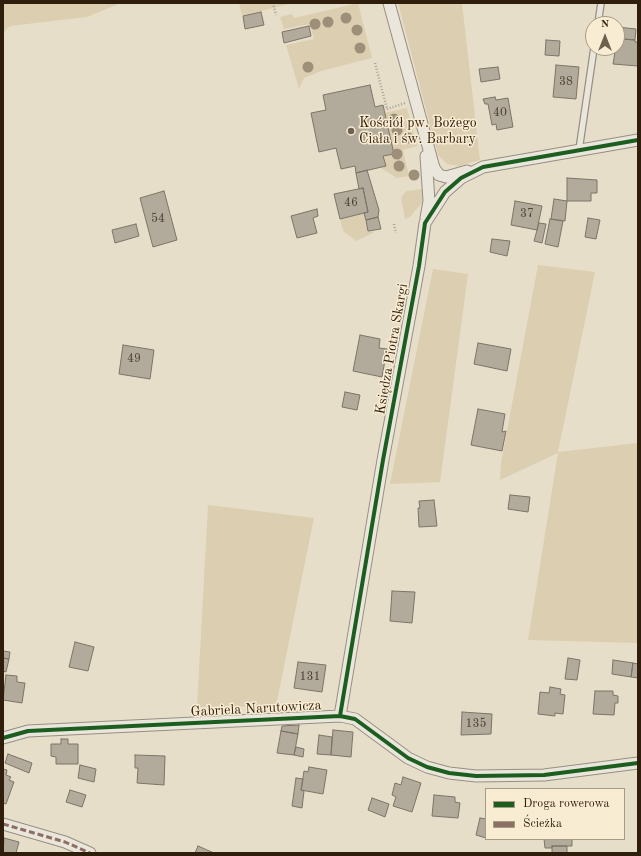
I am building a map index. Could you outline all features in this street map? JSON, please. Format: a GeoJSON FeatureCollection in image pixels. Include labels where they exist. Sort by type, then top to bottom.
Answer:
{"type":"FeatureCollection","features":[{"type":"Feature","properties":{"kind":"street","name":"Księdza Piotra Skargi"},"geometry":{"type":"LineString","coordinates":[[389,3],[424,135],[434,168],[439,175],[446,176],[483,167],[638,138]]}},
{"type":"Feature","properties":{"kind":"street","name":"Księdza Piotra Skargi"},"geometry":{"type":"LineString","coordinates":[[340,716],[383,460],[419,266],[429,200],[424,135]]}},
{"type":"Feature","properties":{"kind":"street","name":"Księdza Piotra Skargi"},"geometry":{"type":"LineString","coordinates":[[425,223],[444,192],[461,178],[483,167]]}},
{"type":"Feature","properties":{"kind":"street","name":"Gabriela Narutowicza"},"geometry":{"type":"LineString","coordinates":[[3,738],[28,731],[340,716],[355,719],[408,758],[426,767],[449,773],[476,776],[544,775],[638,763]]}},
{"type":"Feature","properties":{"kind":"street"},"geometry":{"type":"LineString","coordinates":[[3,824],[65,842],[90,853]]}},
{"type":"Feature","properties":{"kind":"lane"},"geometry":{"type":"LineString","coordinates":[[599,16],[601,3]]}},
{"type":"Feature","properties":{"kind":"lane"},"geometry":{"type":"LineString","coordinates":[[579,150],[593,56]]}},
{"type":"Feature","properties":{"kind":"path"},"geometry":{"type":"LineString","coordinates":[[273,3],[276,15]]}},
{"type":"Feature","properties":{"kind":"path"},"geometry":{"type":"LineString","coordinates":[[375,63],[385,110],[415,100]]}},
{"type":"Feature","properties":{"kind":"path"},"geometry":{"type":"LineString","coordinates":[[394,224],[396,233]]}},
{"type":"Feature","properties":{"kind":"shaded area"},"geometry":{"type":"Polygon","coordinates":[[[3,3],[121,3],[87,17],[10,26],[3,33],[3,3]]]}},
{"type":"Feature","properties":{"kind":"shaded area"},"geometry":{"type":"Polygon","coordinates":[[[239,3],[292,3],[242,16],[239,3]]]}},
{"type":"Feature","properties":{"kind":"shaded area"},"geometry":{"type":"Polygon","coordinates":[[[358,3],[372,58],[321,71],[304,78],[299,89],[286,45],[314,39],[310,24],[284,29],[280,17],[292,14],[294,18],[358,3]]]}},
{"type":"Feature","properties":{"kind":"shaded area"},"geometry":{"type":"Polygon","coordinates":[[[398,3],[462,3],[480,160],[459,166],[447,164],[438,155],[398,3]]]}},
{"type":"Feature","properties":{"kind":"shaded area"},"geometry":{"type":"Polygon","coordinates":[[[407,108],[417,146],[403,150],[409,176],[397,178],[381,168],[386,166],[383,156],[393,154],[384,113],[407,108]]]}},
{"type":"Feature","properties":{"kind":"shaded area"},"geometry":{"type":"Polygon","coordinates":[[[424,189],[425,199],[410,217],[405,219],[401,198],[406,191],[424,189]]]}},
{"type":"Feature","properties":{"kind":"shaded area"},"geometry":{"type":"Polygon","coordinates":[[[364,213],[368,231],[372,230],[373,233],[356,241],[343,231],[340,219],[364,213]]]}},
{"type":"Feature","properties":{"kind":"shaded area"},"geometry":{"type":"Polygon","coordinates":[[[538,265],[595,272],[558,452],[638,443],[638,643],[528,640],[558,453],[500,480],[501,463],[538,265]]]}},
{"type":"Feature","properties":{"kind":"shaded area"},"geometry":{"type":"Polygon","coordinates":[[[433,269],[468,274],[440,482],[390,484],[433,269]]]}},
{"type":"Feature","properties":{"kind":"shaded area"},"geometry":{"type":"Polygon","coordinates":[[[208,505],[314,518],[276,706],[197,707],[208,505]]]}},
{"type":"Feature","properties":{"kind":"building"},"geometry":{"type":"Polygon","coordinates":[[[261,12],[264,25],[245,29],[243,16],[261,12]]]}},
{"type":"Feature","properties":{"kind":"building"},"geometry":{"type":"Polygon","coordinates":[[[309,26],[311,36],[284,43],[282,32],[309,26]]]}},
{"type":"Feature","properties":{"kind":"building"},"geometry":{"type":"Polygon","coordinates":[[[625,28],[636,29],[635,40],[625,39],[625,28]]]}},
{"type":"Feature","properties":{"kind":"building"},"geometry":{"type":"Polygon","coordinates":[[[625,39],[635,40],[635,42],[638,42],[638,66],[613,64],[614,56],[625,56],[625,39]]]}},
{"type":"Feature","properties":{"kind":"building"},"geometry":{"type":"Polygon","coordinates":[[[546,40],[560,41],[559,56],[545,55],[546,40]]]}},
{"type":"Feature","properties":{"kind":"building"},"geometry":{"type":"Polygon","coordinates":[[[556,65],[579,67],[576,99],[553,97],[556,65]]]}},
{"type":"Feature","properties":{"kind":"building"},"geometry":{"type":"Polygon","coordinates":[[[498,67],[500,79],[481,82],[479,69],[498,67]]]}},
{"type":"Feature","properties":{"kind":"building","name":"Kościół pw. Bożego Ciała i św. Barbary"},"geometry":{"type":"Polygon","coordinates":[[[370,85],[375,107],[383,105],[394,154],[383,156],[386,166],[356,173],[355,166],[341,169],[336,148],[319,152],[311,113],[326,110],[323,95],[370,85]]]}},
{"type":"Feature","properties":{"kind":"building"},"geometry":{"type":"Polygon","coordinates":[[[495,97],[496,100],[508,98],[513,127],[497,130],[496,124],[492,125],[488,104],[485,104],[483,99],[495,97]]]}},
{"type":"Feature","properties":{"kind":"building"},"geometry":{"type":"Polygon","coordinates":[[[367,170],[379,210],[378,217],[366,220],[364,213],[368,212],[363,188],[359,189],[356,173],[367,170]]]}},
{"type":"Feature","properties":{"kind":"building"},"geometry":{"type":"Polygon","coordinates":[[[567,178],[597,180],[597,193],[591,193],[591,201],[567,201],[567,178]]]}},
{"type":"Feature","properties":{"kind":"building"},"geometry":{"type":"Polygon","coordinates":[[[363,188],[368,212],[340,219],[334,194],[363,188]]]}},
{"type":"Feature","properties":{"kind":"building"},"geometry":{"type":"Polygon","coordinates":[[[164,191],[177,240],[153,247],[140,198],[164,191]]]}},
{"type":"Feature","properties":{"kind":"building"},"geometry":{"type":"Polygon","coordinates":[[[554,199],[567,201],[565,221],[551,219],[554,199]]]}},
{"type":"Feature","properties":{"kind":"building"},"geometry":{"type":"Polygon","coordinates":[[[515,201],[542,206],[537,230],[511,225],[515,201]]]}},
{"type":"Feature","properties":{"kind":"building"},"geometry":{"type":"Polygon","coordinates":[[[317,209],[318,216],[313,218],[317,233],[297,238],[291,216],[317,209]]]}},
{"type":"Feature","properties":{"kind":"building"},"geometry":{"type":"Polygon","coordinates":[[[378,217],[381,229],[368,231],[366,220],[378,217]]]}},
{"type":"Feature","properties":{"kind":"building"},"geometry":{"type":"Polygon","coordinates":[[[588,218],[600,220],[596,239],[585,237],[588,218]]]}},
{"type":"Feature","properties":{"kind":"building"},"geometry":{"type":"Polygon","coordinates":[[[550,219],[563,221],[558,247],[545,244],[550,219]]]}},
{"type":"Feature","properties":{"kind":"building"},"geometry":{"type":"Polygon","coordinates":[[[539,223],[546,224],[542,243],[534,241],[539,223]]]}},
{"type":"Feature","properties":{"kind":"building"},"geometry":{"type":"Polygon","coordinates":[[[136,224],[139,236],[115,243],[112,230],[136,224]]]}},
{"type":"Feature","properties":{"kind":"building"},"geometry":{"type":"Polygon","coordinates":[[[492,239],[510,241],[507,256],[490,252],[492,239]]]}},
{"type":"Feature","properties":{"kind":"building"},"geometry":{"type":"Polygon","coordinates":[[[360,335],[380,339],[379,348],[387,349],[382,377],[353,371],[360,335]]]}},
{"type":"Feature","properties":{"kind":"building"},"geometry":{"type":"Polygon","coordinates":[[[478,343],[511,349],[507,371],[474,364],[478,343]]]}},
{"type":"Feature","properties":{"kind":"building"},"geometry":{"type":"Polygon","coordinates":[[[123,345],[154,350],[150,379],[119,374],[123,345]]]}},
{"type":"Feature","properties":{"kind":"building"},"geometry":{"type":"Polygon","coordinates":[[[345,392],[360,395],[357,410],[342,407],[345,392]]]}},
{"type":"Feature","properties":{"kind":"building"},"geometry":{"type":"Polygon","coordinates":[[[478,409],[505,414],[502,432],[506,431],[502,451],[471,445],[478,409]]]}},
{"type":"Feature","properties":{"kind":"building"},"geometry":{"type":"Polygon","coordinates":[[[510,495],[530,497],[528,512],[508,509],[510,495]]]}},
{"type":"Feature","properties":{"kind":"building"},"geometry":{"type":"Polygon","coordinates":[[[434,500],[437,526],[419,527],[419,501],[434,500]]]}},
{"type":"Feature","properties":{"kind":"building"},"geometry":{"type":"Polygon","coordinates":[[[392,591],[415,592],[412,623],[390,621],[392,591]]]}},
{"type":"Feature","properties":{"kind":"building"},"geometry":{"type":"Polygon","coordinates":[[[75,642],[94,647],[88,671],[69,667],[75,642]]]}},
{"type":"Feature","properties":{"kind":"building"},"geometry":{"type":"Polygon","coordinates":[[[3,651],[10,652],[9,659],[3,658],[3,651]]]}},
{"type":"Feature","properties":{"kind":"building"},"geometry":{"type":"Polygon","coordinates":[[[3,658],[9,659],[6,672],[3,671],[3,658]]]}},
{"type":"Feature","properties":{"kind":"building"},"geometry":{"type":"Polygon","coordinates":[[[568,658],[580,660],[577,680],[565,679],[568,658]]]}},
{"type":"Feature","properties":{"kind":"building"},"geometry":{"type":"Polygon","coordinates":[[[613,660],[633,663],[631,677],[612,674],[613,660]]]}},
{"type":"Feature","properties":{"kind":"building"},"geometry":{"type":"Polygon","coordinates":[[[298,662],[326,665],[322,692],[294,688],[298,662]]]}},
{"type":"Feature","properties":{"kind":"building"},"geometry":{"type":"Polygon","coordinates":[[[633,663],[638,664],[638,678],[631,677],[633,663]]]}},
{"type":"Feature","properties":{"kind":"building"},"geometry":{"type":"Polygon","coordinates":[[[6,675],[17,676],[17,682],[25,683],[22,703],[3,700],[6,675]]]}},
{"type":"Feature","properties":{"kind":"building"},"geometry":{"type":"Polygon","coordinates":[[[550,687],[561,689],[560,694],[565,695],[563,714],[555,713],[555,716],[538,714],[540,692],[549,693],[550,687]]]}},
{"type":"Feature","properties":{"kind":"building"},"geometry":{"type":"Polygon","coordinates":[[[595,691],[613,691],[613,695],[618,696],[618,703],[615,703],[614,715],[593,714],[595,691]]]}},
{"type":"Feature","properties":{"kind":"building"},"geometry":{"type":"Polygon","coordinates":[[[462,712],[492,714],[491,734],[461,735],[462,712]]]}},
{"type":"Feature","properties":{"kind":"building"},"geometry":{"type":"Polygon","coordinates":[[[299,725],[298,734],[281,731],[282,726],[299,725]]]}},
{"type":"Feature","properties":{"kind":"building"},"geometry":{"type":"Polygon","coordinates":[[[333,730],[353,732],[351,757],[331,755],[333,730]]]}},
{"type":"Feature","properties":{"kind":"building"},"geometry":{"type":"Polygon","coordinates":[[[281,731],[298,734],[294,755],[277,753],[281,731]]]}},
{"type":"Feature","properties":{"kind":"building"},"geometry":{"type":"Polygon","coordinates":[[[319,735],[332,737],[331,755],[317,754],[319,735]]]}},
{"type":"Feature","properties":{"kind":"building"},"geometry":{"type":"Polygon","coordinates":[[[61,739],[68,739],[68,744],[78,744],[78,764],[56,764],[56,757],[51,756],[51,744],[61,744],[61,739]]]}},
{"type":"Feature","properties":{"kind":"building"},"geometry":{"type":"Polygon","coordinates":[[[296,747],[304,749],[303,757],[294,755],[296,747]]]}},
{"type":"Feature","properties":{"kind":"building"},"geometry":{"type":"Polygon","coordinates":[[[8,754],[32,763],[29,773],[5,763],[8,754]]]}},
{"type":"Feature","properties":{"kind":"building"},"geometry":{"type":"Polygon","coordinates":[[[135,755],[165,756],[164,785],[137,783],[138,768],[135,768],[135,755]]]}},
{"type":"Feature","properties":{"kind":"building"},"geometry":{"type":"Polygon","coordinates":[[[80,765],[96,769],[94,782],[78,778],[80,765]]]}},
{"type":"Feature","properties":{"kind":"building"},"geometry":{"type":"Polygon","coordinates":[[[309,767],[327,770],[323,794],[301,790],[304,771],[308,772],[309,767]]]}},
{"type":"Feature","properties":{"kind":"building"},"geometry":{"type":"Polygon","coordinates":[[[3,769],[7,770],[6,775],[11,777],[9,780],[14,782],[6,804],[3,803],[3,769]]]}},
{"type":"Feature","properties":{"kind":"building"},"geometry":{"type":"Polygon","coordinates":[[[403,777],[421,783],[412,812],[393,806],[396,797],[392,795],[395,783],[401,785],[403,777]]]}},
{"type":"Feature","properties":{"kind":"building"},"geometry":{"type":"Polygon","coordinates":[[[296,778],[303,779],[301,790],[304,791],[302,808],[292,806],[296,778]]]}},
{"type":"Feature","properties":{"kind":"building"},"geometry":{"type":"Polygon","coordinates":[[[70,790],[86,795],[82,807],[66,802],[70,790]]]}},
{"type":"Feature","properties":{"kind":"building"},"geometry":{"type":"Polygon","coordinates":[[[434,795],[455,797],[455,802],[460,803],[458,818],[432,816],[434,795]]]}},
{"type":"Feature","properties":{"kind":"building"},"geometry":{"type":"Polygon","coordinates":[[[372,798],[389,804],[385,817],[368,810],[372,798]]]}},
{"type":"Feature","properties":{"kind":"building"},"geometry":{"type":"Polygon","coordinates":[[[480,818],[485,819],[485,838],[476,835],[480,818]]]}},
{"type":"Feature","properties":{"kind":"building"},"geometry":{"type":"Polygon","coordinates":[[[4,838],[19,842],[16,853],[3,853],[4,838]]]}},
{"type":"Feature","properties":{"kind":"building"},"geometry":{"type":"Polygon","coordinates":[[[544,840],[572,840],[572,846],[552,846],[552,848],[545,848],[544,840]]]}},
{"type":"Feature","properties":{"kind":"building"},"geometry":{"type":"Polygon","coordinates":[[[198,846],[214,853],[195,853],[198,846]]]}},
{"type":"Feature","properties":{"kind":"building"},"geometry":{"type":"Polygon","coordinates":[[[552,846],[567,846],[567,853],[552,853],[552,846]]]}},
{"type":"Feature","properties":{"kind":"marked path"},"geometry":{"type":"LineString","coordinates":[[3,824],[65,842],[90,853]]}},
{"type":"Feature","properties":{"kind":"cycle path"},"geometry":{"type":"LineString","coordinates":[[340,716],[383,460],[419,266],[425,223],[445,192],[461,178],[483,167],[638,140]]}},
{"type":"Feature","properties":{"kind":"cycle path"},"geometry":{"type":"LineString","coordinates":[[3,738],[28,731],[340,716],[355,719],[408,758],[427,767],[449,773],[476,776],[544,775],[638,763]]}},
{"type":"Feature","properties":{"kind":"place","name":"Kościół pw. Bożego Ciała i św. Barbary"},"geometry":{"type":"Point","coordinates":[351,131]}}]}
